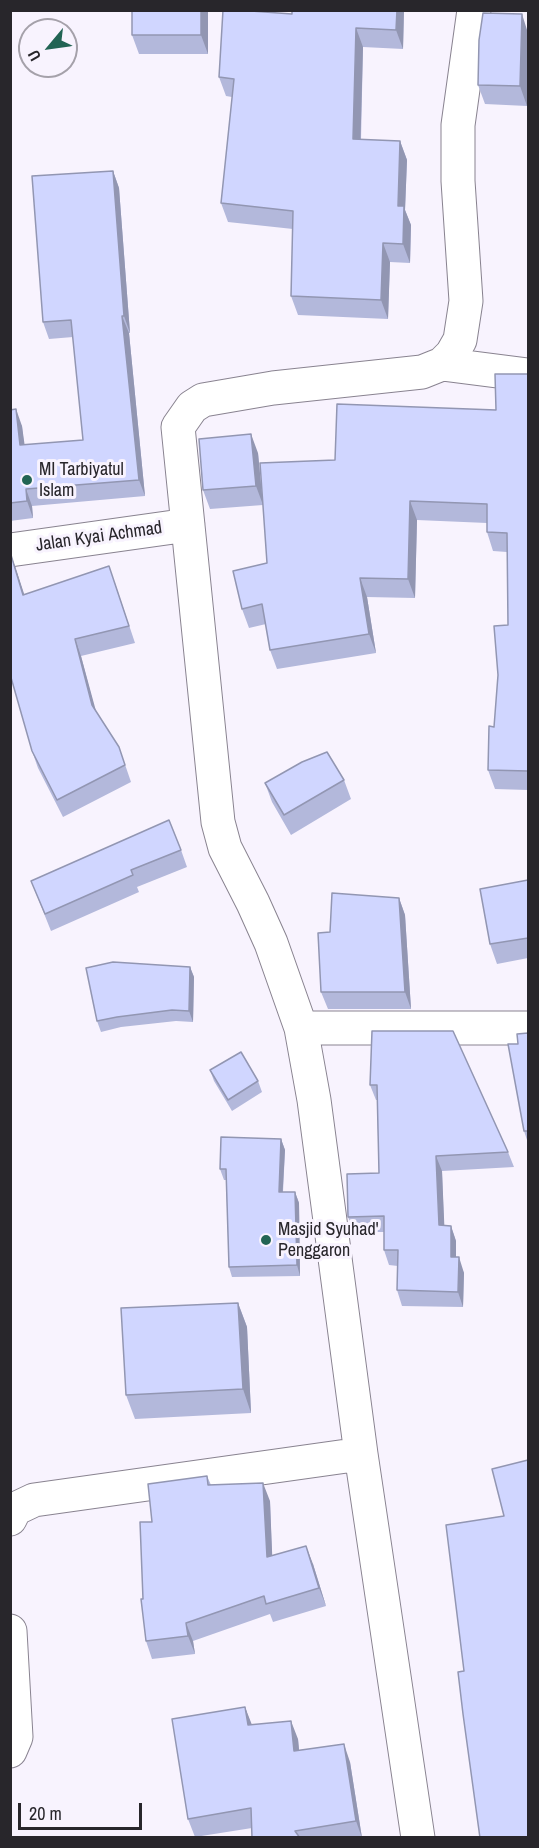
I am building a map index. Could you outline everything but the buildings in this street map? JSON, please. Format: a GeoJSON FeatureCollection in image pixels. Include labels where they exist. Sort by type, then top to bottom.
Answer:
{"type":"FeatureCollection","features":[{"type":"Feature","properties":{"kind":"street"},"geometry":{"type":"LineString","coordinates":[[418,1838],[361,1454],[314,1100],[301,1028],[271,943],[225,848],[218,822],[178,427],[192,407],[203,400],[273,388],[422,372],[442,364],[452,354],[460,340],[466,301],[458,181],[458,124],[474,10]]}},
{"type":"Feature","properties":{"kind":"street"},"geometry":{"type":"LineString","coordinates":[[442,364],[528,375]]}},
{"type":"Feature","properties":{"kind":"street","name":"Jalan Kyai Achmad"},"geometry":{"type":"LineString","coordinates":[[10,550],[188,525]]}},
{"type":"Feature","properties":{"kind":"street"},"geometry":{"type":"LineString","coordinates":[[301,1028],[528,1028]]}},
{"type":"Feature","properties":{"kind":"street"},"geometry":{"type":"LineString","coordinates":[[10,1518],[15,1509],[34,1500],[361,1454]]}},
{"type":"Feature","properties":{"kind":"street"},"geometry":{"type":"LineString","coordinates":[[10,1631],[16,1737],[10,1751]]}},
{"type":"Feature","properties":{"kind":"place","name":"MI Tarbiyatul Islam"},"geometry":{"type":"Point","coordinates":[27,480]}},
{"type":"Feature","properties":{"kind":"place","name":"Masjid Syuhad' Penggaron"},"geometry":{"type":"Point","coordinates":[266,1240]}}]}
